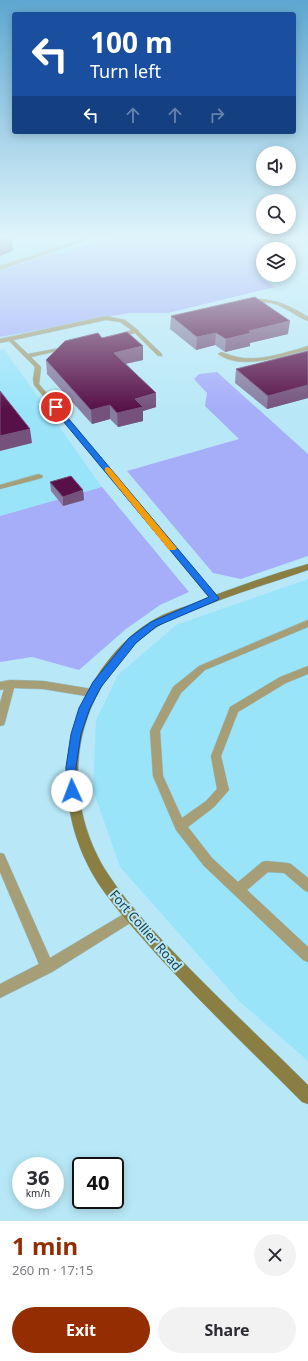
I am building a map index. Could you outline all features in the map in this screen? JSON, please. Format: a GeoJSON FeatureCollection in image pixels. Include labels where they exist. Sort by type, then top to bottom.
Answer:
{"type":"FeatureCollection","features":[{"type":"Feature","properties":{"kind":"street"},"geometry":{"type":"LineString","coordinates":[[0,341],[106,318],[125,321],[136,331]]}},
{"type":"Feature","properties":{"kind":"street","name":"Fort Collier Road"},"geometry":{"type":"LineString","coordinates":[[308,567],[214,598],[154,624],[132,640],[97,684],[92,693],[76,734],[71,767],[72,791],[78,822],[89,853],[107,885],[131,916],[193,983],[308,1096]]}},
{"type":"Feature","properties":{"kind":"lane"},"geometry":{"type":"LineString","coordinates":[[245,303],[262,301],[280,303],[308,319]]}},
{"type":"Feature","properties":{"kind":"lane"},"geometry":{"type":"LineString","coordinates":[[113,337],[136,331],[160,355]]}},
{"type":"Feature","properties":{"kind":"lane"},"geometry":{"type":"LineString","coordinates":[[10,339],[38,367],[38,372],[35,378],[36,384],[214,598]]}},
{"type":"Feature","properties":{"kind":"lane"},"geometry":{"type":"LineString","coordinates":[[27,356],[74,346]]}},
{"type":"Feature","properties":{"kind":"lane"},"geometry":{"type":"LineString","coordinates":[[221,354],[240,360],[260,360],[308,348]]}},
{"type":"Feature","properties":{"kind":"lane"},"geometry":{"type":"LineString","coordinates":[[0,487],[39,476]]}},
{"type":"Feature","properties":{"kind":"lane"},"geometry":{"type":"LineString","coordinates":[[308,623],[202,668],[177,690],[155,731],[158,776],[180,826],[208,862],[308,956]]}},
{"type":"Feature","properties":{"kind":"lane"},"geometry":{"type":"LineString","coordinates":[[180,826],[210,804],[223,790],[216,756],[234,710],[283,680],[308,670]]}},
{"type":"Feature","properties":{"kind":"lane"},"geometry":{"type":"LineString","coordinates":[[0,722],[5,685],[43,685],[92,693]]}},
{"type":"Feature","properties":{"kind":"lane"},"geometry":{"type":"LineString","coordinates":[[0,858],[47,967]]}},
{"type":"Feature","properties":{"kind":"lane"},"geometry":{"type":"LineString","coordinates":[[238,890],[266,866],[287,868],[308,886]]}},
{"type":"Feature","properties":{"kind":"lane"},"geometry":{"type":"LineString","coordinates":[[0,991],[47,967],[131,916]]}},
{"type":"Feature","properties":{"kind":"shaded area"},"geometry":{"type":"Polygon","coordinates":[[[0,295],[242,295],[168,313],[130,313],[0,337],[0,295]]]}},
{"type":"Feature","properties":{"kind":"shaded area"},"geometry":{"type":"Polygon","coordinates":[[[4,349],[102,487],[0,516],[0,350],[4,349]]]}},
{"type":"Feature","properties":{"kind":"shaded area"},"geometry":{"type":"Polygon","coordinates":[[[217,372],[308,454],[308,556],[241,579],[213,573],[127,471],[239,439],[205,406],[207,393],[194,379],[199,374],[217,372]]]}},
{"type":"Feature","properties":{"kind":"shaded area"},"geometry":{"type":"Polygon","coordinates":[[[102,487],[189,592],[160,605],[126,629],[79,670],[32,657],[0,662],[0,516],[102,487]]]}},
{"type":"Feature","properties":{"kind":"shaded area"},"geometry":{"type":"Polygon","coordinates":[[[308,579],[308,1061],[239,1001],[120,867],[93,790],[96,720],[118,675],[176,625],[308,579]]]}},
{"type":"Feature","properties":{"kind":"building"},"geometry":{"type":"Polygon","coordinates":[[[255,297],[290,321],[249,331],[251,333],[226,339],[216,333],[197,337],[171,316],[255,297]]]}},
{"type":"Feature","properties":{"kind":"building"},"geometry":{"type":"Polygon","coordinates":[[[127,332],[143,346],[114,353],[156,393],[135,399],[143,407],[117,413],[110,405],[91,410],[46,360],[65,341],[98,333],[102,338],[127,332]]]}},
{"type":"Feature","properties":{"kind":"building"},"geometry":{"type":"Polygon","coordinates":[[[308,351],[308,385],[268,396],[236,369],[308,351]]]}},
{"type":"Feature","properties":{"kind":"building"},"geometry":{"type":"Polygon","coordinates":[[[0,391],[30,429],[0,436],[0,391]]]}},
{"type":"Feature","properties":{"kind":"building"},"geometry":{"type":"Polygon","coordinates":[[[71,476],[83,490],[63,497],[50,482],[71,476]]]}},
{"type":"Feature","properties":{"kind":"slow traffic"},"geometry":{"type":"LineString","coordinates":[[107,469],[172,548]]}},
{"type":"Feature","properties":{"kind":"route"},"geometry":{"type":"LineString","coordinates":[[56,407],[214,598],[154,624],[132,640],[97,684],[85,708],[76,734],[71,767],[72,791]]}}]}
